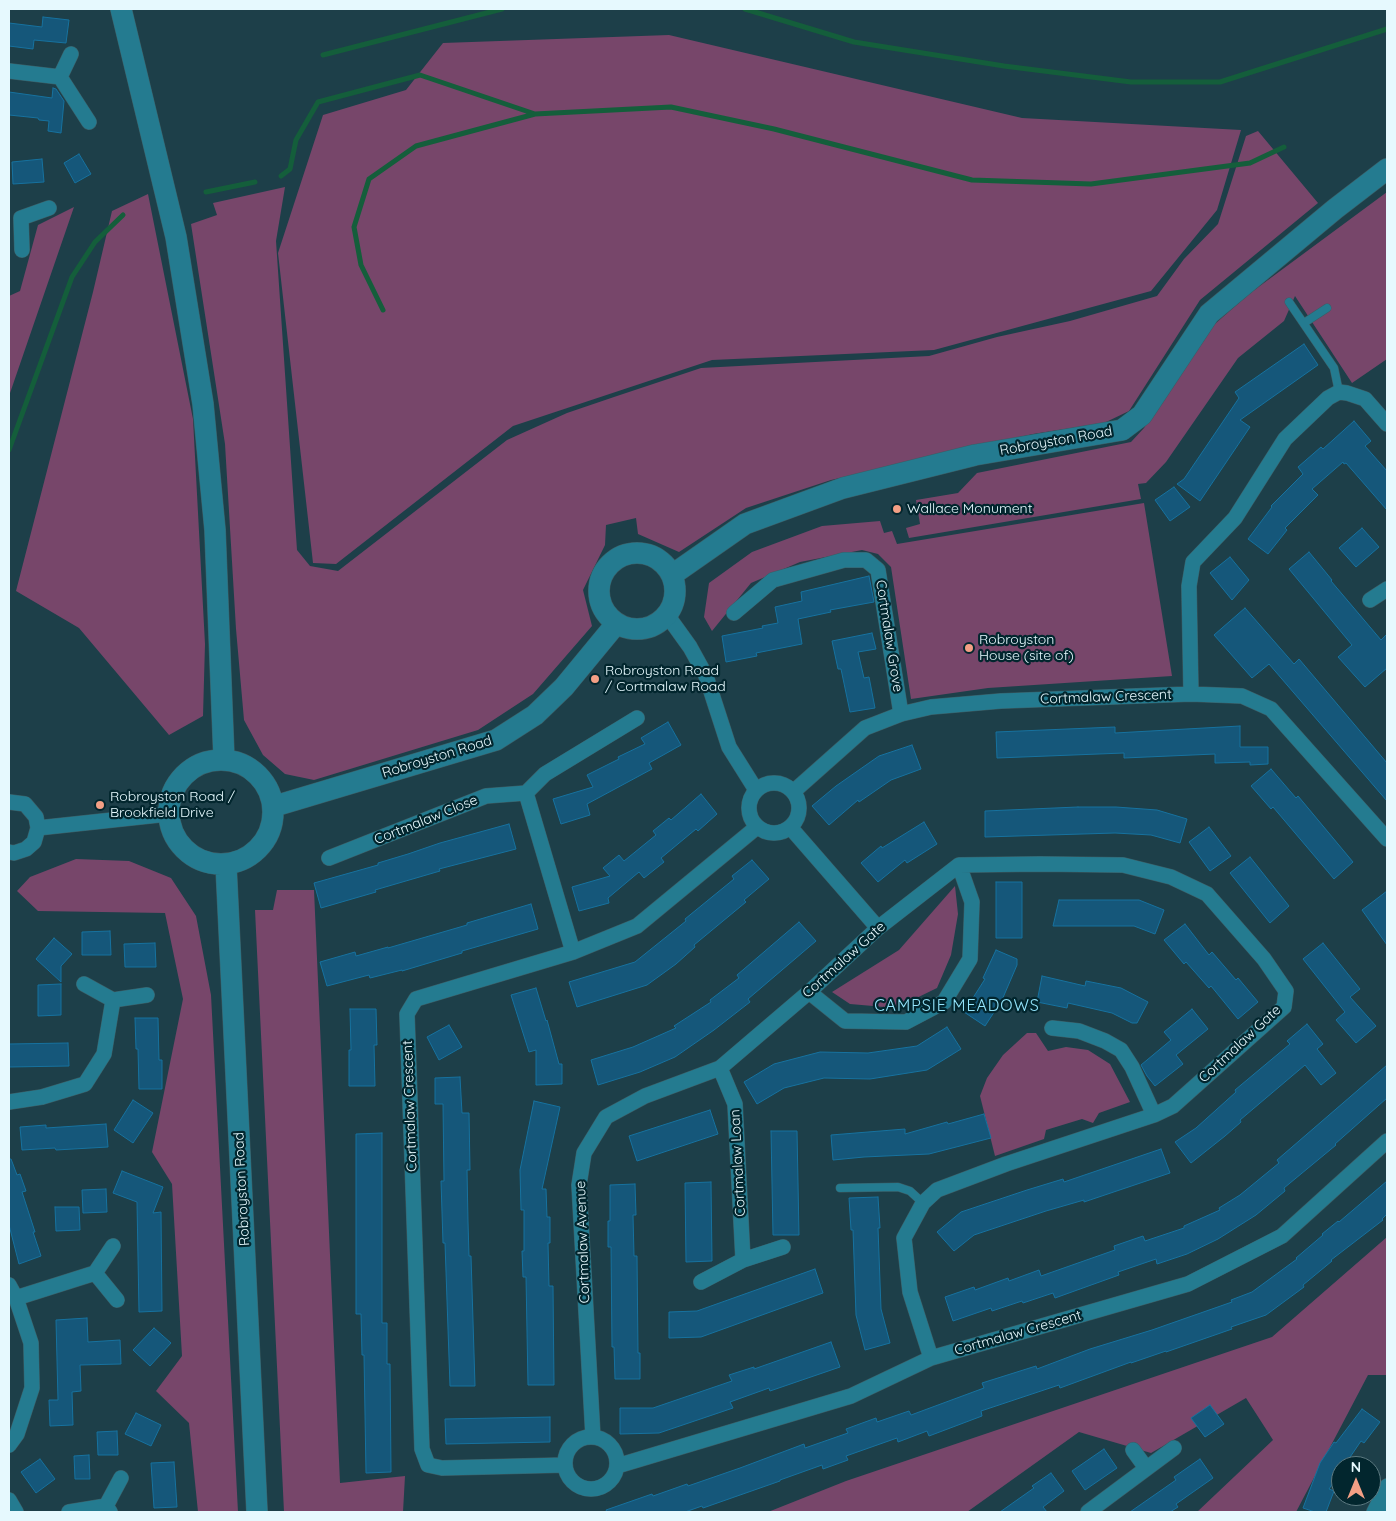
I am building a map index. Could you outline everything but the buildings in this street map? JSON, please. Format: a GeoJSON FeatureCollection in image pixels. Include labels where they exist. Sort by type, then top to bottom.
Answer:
{"type":"FeatureCollection","features":[{"type":"Feature","properties":{"kind":"main road"},"geometry":{"type":"LineString","coordinates":[[121,9],[176,237],[202,404],[215,530],[224,759]]}},
{"type":"Feature","properties":{"kind":"main road","name":"Robroyston Road"},"geometry":{"type":"LineString","coordinates":[[672,575],[745,524],[843,488],[975,455],[1122,430],[1142,415],[1209,314],[1335,209],[1387,169]]}},
{"type":"Feature","properties":{"kind":"main road"},"geometry":{"type":"LineString","coordinates":[[626,553],[649,554],[659,558],[672,575],[676,592],[674,604],[667,615],[653,627],[638,629],[616,624],[603,608],[599,597],[599,584],[602,573],[618,556],[626,553]]}},
{"type":"Feature","properties":{"kind":"main road","name":"Robroyston Road"},"geometry":{"type":"LineString","coordinates":[[274,806],[496,740],[535,715],[564,688],[616,624]]}},
{"type":"Feature","properties":{"kind":"main road"},"geometry":{"type":"LineString","coordinates":[[224,759],[241,763],[262,778],[271,794],[274,806],[270,833],[250,857],[226,866],[200,862],[176,841],[168,814],[174,788],[197,765],[224,759]]}},
{"type":"Feature","properties":{"kind":"main road","name":"Robroyston Road"},"geometry":{"type":"LineString","coordinates":[[226,866],[257,1512]]}},
{"type":"Feature","properties":{"kind":"street"},"geometry":{"type":"LineString","coordinates":[[60,77],[71,54]]}},
{"type":"Feature","properties":{"kind":"street"},"geometry":{"type":"LineString","coordinates":[[9,71],[60,77]]}},
{"type":"Feature","properties":{"kind":"street"},"geometry":{"type":"LineString","coordinates":[[60,77],[88,122]]}},
{"type":"Feature","properties":{"kind":"street"},"geometry":{"type":"LineString","coordinates":[[22,250],[15,215],[49,208]]}},
{"type":"Feature","properties":{"kind":"street"},"geometry":{"type":"LineString","coordinates":[[1191,694],[1188,586],[1192,562],[1235,518],[1285,439],[1328,398],[1339,392],[1364,399],[1387,424]]}},
{"type":"Feature","properties":{"kind":"street","name":"Cortmalaw Grove"},"geometry":{"type":"LineString","coordinates":[[734,613],[773,580],[844,560],[866,560],[878,570],[901,714]]}},
{"type":"Feature","properties":{"kind":"street"},"geometry":{"type":"LineString","coordinates":[[1370,600],[1387,589]]}},
{"type":"Feature","properties":{"kind":"street"},"geometry":{"type":"LineString","coordinates":[[667,615],[690,647],[706,676],[728,747],[756,790]]}},
{"type":"Feature","properties":{"kind":"street","name":"Cortmalaw Crescent"},"geometry":{"type":"LineString","coordinates":[[793,792],[865,728],[901,714],[931,707],[1001,701],[1191,694],[1242,696],[1272,709],[1387,839]]}},
{"type":"Feature","properties":{"kind":"street"},"geometry":{"type":"LineString","coordinates":[[573,952],[526,793],[545,774],[637,718]]}},
{"type":"Feature","properties":{"kind":"street"},"geometry":{"type":"LineString","coordinates":[[779,784],[793,792],[797,799],[798,814],[790,827],[777,832],[770,832],[757,827],[749,813],[751,797],[756,790],[763,786],[779,784]]}},
{"type":"Feature","properties":{"kind":"street","name":"Cortmalaw Close"},"geometry":{"type":"LineString","coordinates":[[329,858],[486,796],[526,793]]}},
{"type":"Feature","properties":{"kind":"street"},"geometry":{"type":"LineString","coordinates":[[9,802],[25,804],[36,817],[38,828],[34,842],[26,849],[14,853],[9,852]]}},
{"type":"Feature","properties":{"kind":"street"},"geometry":{"type":"LineString","coordinates":[[38,828],[168,814]]}},
{"type":"Feature","properties":{"kind":"street","name":"Cortmalaw Crescent"},"geometry":{"type":"LineString","coordinates":[[565,1465],[442,1468],[428,1465],[422,1449],[407,1014],[416,999],[573,952],[637,926],[757,827]]}},
{"type":"Feature","properties":{"kind":"street"},"geometry":{"type":"LineString","coordinates":[[790,827],[878,928]]}},
{"type":"Feature","properties":{"kind":"street"},"geometry":{"type":"LineString","coordinates":[[809,992],[845,1021],[906,1022],[944,1002],[970,959],[972,902],[960,865]]}},
{"type":"Feature","properties":{"kind":"street","name":"Cortmalaw Gate"},"geometry":{"type":"LineString","coordinates":[[720,1068],[809,992],[878,928],[960,865],[1123,866],[1171,877],[1207,894],[1264,959],[1286,991],[1284,1007],[1173,1106],[1154,1115],[997,1167],[937,1190],[923,1203],[904,1238],[910,1292],[931,1358]]}},
{"type":"Feature","properties":{"kind":"street"},"geometry":{"type":"LineString","coordinates":[[84,984],[113,1000],[147,995]]}},
{"type":"Feature","properties":{"kind":"street"},"geometry":{"type":"LineString","coordinates":[[9,1102],[42,1097],[85,1084],[104,1054],[113,1000]]}},
{"type":"Feature","properties":{"kind":"street"},"geometry":{"type":"LineString","coordinates":[[1052,1028],[1079,1031],[1105,1041],[1121,1050],[1132,1067],[1154,1115]]}},
{"type":"Feature","properties":{"kind":"street","name":"Cortmalaw Loan"},"geometry":{"type":"LineString","coordinates":[[720,1068],[735,1104],[743,1260]]}},
{"type":"Feature","properties":{"kind":"street","name":"Cortmalaw Avenue"},"geometry":{"type":"LineString","coordinates":[[593,1437],[579,1185],[584,1153],[606,1117],[645,1096],[720,1068]]}},
{"type":"Feature","properties":{"kind":"street","name":"Cortmalaw Crescent"},"geometry":{"type":"LineString","coordinates":[[617,1466],[851,1396],[931,1358],[1188,1284],[1282,1236],[1387,1141]]}},
{"type":"Feature","properties":{"kind":"street"},"geometry":{"type":"LineString","coordinates":[[16,1298],[96,1273],[112,1246]]}},
{"type":"Feature","properties":{"kind":"street"},"geometry":{"type":"LineString","coordinates":[[701,1282],[743,1260],[783,1247]]}},
{"type":"Feature","properties":{"kind":"street"},"geometry":{"type":"LineString","coordinates":[[96,1273],[117,1300]]}},
{"type":"Feature","properties":{"kind":"street"},"geometry":{"type":"LineString","coordinates":[[9,1284],[16,1298],[31,1343],[32,1388],[17,1434],[9,1445]]}},
{"type":"Feature","properties":{"kind":"street"},"geometry":{"type":"LineString","coordinates":[[593,1437],[608,1443],[614,1450],[617,1466],[615,1475],[610,1482],[595,1489],[586,1489],[572,1481],[567,1474],[565,1465],[566,1456],[570,1448],[584,1438],[593,1437]]}},
{"type":"Feature","properties":{"kind":"street"},"geometry":{"type":"LineString","coordinates":[[1088,1512],[1174,1448]]}},
{"type":"Feature","properties":{"kind":"street"},"geometry":{"type":"LineString","coordinates":[[1133,1450],[1146,1468]]}},
{"type":"Feature","properties":{"kind":"street"},"geometry":{"type":"LineString","coordinates":[[69,1512],[108,1509],[121,1478]]}},
{"type":"Feature","properties":{"kind":"street"},"geometry":{"type":"LineString","coordinates":[[1380,1509],[1387,1486]]}},
{"type":"Feature","properties":{"kind":"street"},"geometry":{"type":"LineString","coordinates":[[9,1500],[16,1512]]}},
{"type":"Feature","properties":{"kind":"lane"},"geometry":{"type":"LineString","coordinates":[[1290,302],[1334,368],[1339,392]]}},
{"type":"Feature","properties":{"kind":"lane"},"geometry":{"type":"LineString","coordinates":[[1304,323],[1326,308]]}},
{"type":"Feature","properties":{"kind":"lane"},"geometry":{"type":"LineString","coordinates":[[840,1188],[898,1187],[910,1191],[923,1203]]}},
{"type":"Feature","properties":{"kind":"shaded area"},"geometry":{"type":"Polygon","coordinates":[[[669,35],[1022,118],[1241,130],[1217,210],[1151,291],[934,350],[712,360],[513,426],[336,564],[313,563],[278,253],[323,115],[406,90],[443,43],[669,35]]]}},
{"type":"Feature","properties":{"kind":"shaded area"},"geometry":{"type":"Polygon","coordinates":[[[1258,131],[1318,203],[1200,300],[1129,411],[1104,423],[1033,434],[831,480],[746,508],[679,552],[638,534],[636,518],[606,525],[605,545],[583,590],[592,626],[533,694],[478,730],[314,780],[285,774],[263,755],[244,720],[236,629],[225,444],[191,224],[217,215],[213,203],[285,187],[276,241],[297,550],[310,566],[338,571],[507,440],[567,413],[614,397],[701,368],[929,356],[997,337],[1070,321],[1157,296],[1184,259],[1218,224],[1246,136],[1258,131]]]}},
{"type":"Feature","properties":{"kind":"shaded area"},"geometry":{"type":"Polygon","coordinates":[[[1387,192],[1387,359],[1352,383],[1295,296],[1284,321],[1238,358],[1166,462],[1146,483],[1138,484],[1141,499],[909,538],[906,528],[920,524],[916,500],[958,493],[977,473],[1131,442],[1144,428],[1208,330],[1249,294],[1387,192]]]}},
{"type":"Feature","properties":{"kind":"shaded area"},"geometry":{"type":"Polygon","coordinates":[[[148,194],[193,419],[205,644],[203,716],[169,735],[79,628],[16,591],[112,211],[148,194]]]}},
{"type":"Feature","properties":{"kind":"shaded area"},"geometry":{"type":"Polygon","coordinates":[[[74,207],[9,396],[9,296],[20,291],[38,225],[74,207]]]}},
{"type":"Feature","properties":{"kind":"shaded area"},"geometry":{"type":"Polygon","coordinates":[[[1144,503],[1172,676],[988,688],[911,699],[891,567],[878,554],[862,550],[800,562],[751,583],[712,631],[704,617],[709,583],[752,552],[822,526],[880,521],[884,533],[892,531],[897,544],[1144,503]]]}},
{"type":"Feature","properties":{"kind":"shaded area"},"geometry":{"type":"Polygon","coordinates":[[[76,859],[129,861],[171,878],[196,916],[211,995],[238,1512],[198,1512],[189,1423],[156,1391],[182,1356],[172,1184],[152,1152],[183,999],[165,913],[38,911],[17,891],[30,877],[76,859]]]}},
{"type":"Feature","properties":{"kind":"shaded area"},"geometry":{"type":"Polygon","coordinates":[[[955,886],[958,914],[951,955],[937,988],[896,1008],[850,1004],[832,992],[899,950],[955,886]]]}},
{"type":"Feature","properties":{"kind":"shaded area"},"geometry":{"type":"Polygon","coordinates":[[[277,890],[314,890],[340,1483],[405,1476],[403,1512],[284,1512],[255,910],[273,910],[277,890]]]}},
{"type":"Feature","properties":{"kind":"shaded area"},"geometry":{"type":"Polygon","coordinates":[[[1027,1033],[1036,1033],[1048,1051],[1066,1047],[1088,1050],[1110,1064],[1130,1102],[1099,1113],[1093,1123],[1082,1119],[1046,1130],[1044,1139],[995,1156],[980,1096],[987,1078],[1003,1055],[1027,1033]]]}},
{"type":"Feature","properties":{"kind":"shaded area"},"geometry":{"type":"Polygon","coordinates":[[[1387,1237],[1387,1375],[1368,1375],[1296,1512],[1197,1512],[1273,1440],[1246,1398],[1151,1453],[1079,1432],[967,1512],[768,1512],[846,1481],[1272,1337],[1387,1237]]]}},
{"type":"Feature","properties":{"kind":"waterway"},"geometry":{"type":"LineString","coordinates":[[323,55],[502,9]]}},
{"type":"Feature","properties":{"kind":"waterway"},"geometry":{"type":"LineString","coordinates":[[745,9],[854,42],[1004,66],[1131,82],[1220,82],[1387,29]]}},
{"type":"Feature","properties":{"kind":"waterway"},"geometry":{"type":"LineString","coordinates":[[281,176],[290,169],[296,140],[318,102],[420,75],[535,114],[671,107],[774,129],[972,180],[1091,184],[1250,163],[1284,147]]}},
{"type":"Feature","properties":{"kind":"waterway"},"geometry":{"type":"LineString","coordinates":[[383,310],[361,265],[354,227],[369,179],[416,146],[535,114]]}},
{"type":"Feature","properties":{"kind":"waterway"},"geometry":{"type":"LineString","coordinates":[[206,192],[255,182]]}},
{"type":"Feature","properties":{"kind":"waterway"},"geometry":{"type":"LineString","coordinates":[[9,450],[72,277],[95,242],[123,215]]}},
{"type":"Feature","properties":{"kind":"place","name":"Wallace Monument"},"geometry":{"type":"Point","coordinates":[897,509]}},
{"type":"Feature","properties":{"kind":"place","name":"Robroyston House (site of)"},"geometry":{"type":"Point","coordinates":[969,648]}},
{"type":"Feature","properties":{"kind":"place","name":"Robroyston Road / Cortmalaw Road"},"geometry":{"type":"Point","coordinates":[595,679]}},
{"type":"Feature","properties":{"kind":"place","name":"Robroyston Road / Brookfield Drive"},"geometry":{"type":"Point","coordinates":[100,805]}},
{"type":"Feature","properties":{"kind":"district","name":"CAMPSIE MEADOWS"},"geometry":{"type":"Point","coordinates":[957,1006]}}]}
